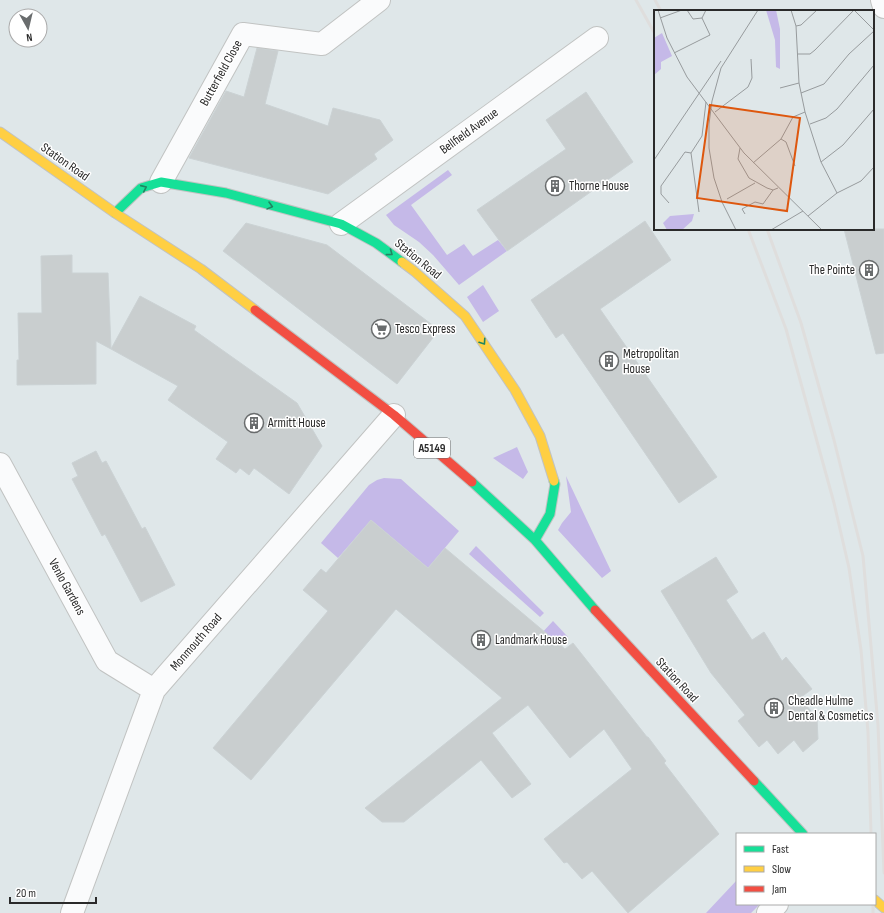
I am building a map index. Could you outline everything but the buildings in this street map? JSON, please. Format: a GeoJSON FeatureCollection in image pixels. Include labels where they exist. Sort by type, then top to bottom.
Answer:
{"type":"FeatureCollection","features":[{"type":"Feature","properties":{"kind":"main road","name":"Station Road"},"geometry":{"type":"LineString","coordinates":[[0,132],[115,213],[201,269],[394,415],[494,501],[535,540],[596,611],[802,833]]}},
{"type":"Feature","properties":{"kind":"main road","name":"Station Road"},"geometry":{"type":"LineString","coordinates":[[115,213],[141,188],[161,182],[226,193],[341,224],[376,243],[414,271],[465,316],[515,390],[540,436],[555,484],[550,514],[535,540]]}},
{"type":"Feature","properties":{"kind":"main road"},"geometry":{"type":"LineString","coordinates":[[876,901],[884,908]]}},
{"type":"Feature","properties":{"kind":"street","name":"Butterfield Close"},"geometry":{"type":"LineString","coordinates":[[161,182],[243,34],[322,44],[379,0]]}},
{"type":"Feature","properties":{"kind":"street"},"geometry":{"type":"LineString","coordinates":[[882,0],[884,7]]}},
{"type":"Feature","properties":{"kind":"street","name":"Bellfield Avenue"},"geometry":{"type":"LineString","coordinates":[[341,224],[597,38]]}},
{"type":"Feature","properties":{"kind":"street","name":"Monmouth Road"},"geometry":{"type":"LineString","coordinates":[[72,913],[154,690],[394,415]]}},
{"type":"Feature","properties":{"kind":"street","name":"Venlo Gardens"},"geometry":{"type":"LineString","coordinates":[[0,464],[107,661],[154,690]]}},
{"type":"Feature","properties":{"kind":"street"},"geometry":{"type":"LineString","coordinates":[[768,913],[776,905]]}},
{"type":"Feature","properties":{"kind":"shaded area"},"geometry":{"type":"Polygon","coordinates":[[[448,170],[452,175],[411,205],[447,255],[464,244],[473,256],[498,240],[507,251],[459,285],[433,255],[419,242],[394,225],[386,215],[448,170]]]}},
{"type":"Feature","properties":{"kind":"shaded area"},"geometry":{"type":"Polygon","coordinates":[[[483,285],[499,311],[483,322],[467,297],[483,285]]]}},
{"type":"Feature","properties":{"kind":"shaded area"},"geometry":{"type":"Polygon","coordinates":[[[517,447],[528,472],[523,479],[493,458],[517,447]]]}},
{"type":"Feature","properties":{"kind":"shaded area"},"geometry":{"type":"Polygon","coordinates":[[[566,476],[611,571],[602,578],[558,530],[571,512],[566,476]]]}},
{"type":"Feature","properties":{"kind":"shaded area"},"geometry":{"type":"Polygon","coordinates":[[[384,478],[401,479],[459,531],[428,568],[371,520],[338,558],[321,543],[369,485],[384,478]]]}},
{"type":"Feature","properties":{"kind":"shaded area"},"geometry":{"type":"Polygon","coordinates":[[[476,546],[544,613],[540,617],[469,554],[476,546]]]}},
{"type":"Feature","properties":{"kind":"shaded area"},"geometry":{"type":"Polygon","coordinates":[[[553,621],[568,637],[536,661],[525,651],[553,621]]]}},
{"type":"Feature","properties":{"kind":"shaded area"},"geometry":{"type":"Polygon","coordinates":[[[736,881],[736,905],[759,905],[751,913],[706,913],[736,881]]]}},
{"type":"Feature","properties":{"kind":"railway"},"geometry":{"type":"LineString","coordinates":[[636,0],[654,32]]}},
{"type":"Feature","properties":{"kind":"railway"},"geometry":{"type":"LineString","coordinates":[[655,0],[660,10]]}},
{"type":"Feature","properties":{"kind":"railway"},"geometry":{"type":"LineString","coordinates":[[748,230],[786,329],[834,503],[849,568],[861,650],[868,732],[871,833]]}},
{"type":"Feature","properties":{"kind":"railway"},"geometry":{"type":"LineString","coordinates":[[767,230],[801,323],[834,440],[863,556],[878,725],[884,873]]}},
{"type":"Feature","properties":{"kind":"railway"},"geometry":{"type":"LineString","coordinates":[[873,905],[873,913]]}},
{"type":"Feature","properties":{"kind":"traffic: fast"},"geometry":{"type":"LineString","coordinates":[[115,213],[141,188],[161,182],[226,193],[341,224],[376,243],[402,262]]}},
{"type":"Feature","properties":{"kind":"traffic: fast"},"geometry":{"type":"LineString","coordinates":[[535,540],[550,514],[555,484],[554,481]]}},
{"type":"Feature","properties":{"kind":"traffic: fast"},"geometry":{"type":"LineString","coordinates":[[472,482],[535,540],[595,610]]}},
{"type":"Feature","properties":{"kind":"traffic: fast"},"geometry":{"type":"LineString","coordinates":[[754,781],[802,833]]}},
{"type":"Feature","properties":{"kind":"traffic: slow"},"geometry":{"type":"LineString","coordinates":[[0,132],[115,213],[201,269],[255,310]]}},
{"type":"Feature","properties":{"kind":"traffic: slow"},"geometry":{"type":"LineString","coordinates":[[402,262],[465,316],[515,390],[540,436],[554,481]]}},
{"type":"Feature","properties":{"kind":"traffic: slow"},"geometry":{"type":"LineString","coordinates":[[876,901],[884,908]]}},
{"type":"Feature","properties":{"kind":"traffic: jam"},"geometry":{"type":"LineString","coordinates":[[255,310],[394,415],[472,482]]}},
{"type":"Feature","properties":{"kind":"traffic: jam"},"geometry":{"type":"LineString","coordinates":[[595,610],[754,781]]}},
{"type":"Feature","properties":{"kind":"place","name":"Thorne House"},"geometry":{"type":"Point","coordinates":[555,186]}},
{"type":"Feature","properties":{"kind":"place","name":"The Pointe"},"geometry":{"type":"Point","coordinates":[869,270]}},
{"type":"Feature","properties":{"kind":"place","name":"Tesco Express"},"geometry":{"type":"Point","coordinates":[381,329]}},
{"type":"Feature","properties":{"kind":"place","name":"Metropolitan House"},"geometry":{"type":"Point","coordinates":[609,361]}},
{"type":"Feature","properties":{"kind":"place","name":"Armitt House"},"geometry":{"type":"Point","coordinates":[254,423]}},
{"type":"Feature","properties":{"kind":"place","name":"Landmark House"},"geometry":{"type":"Point","coordinates":[481,640]}},
{"type":"Feature","properties":{"kind":"place","name":"Cheadle Hulme Dental & Cosmetics"},"geometry":{"type":"Point","coordinates":[774,708]}}]}
